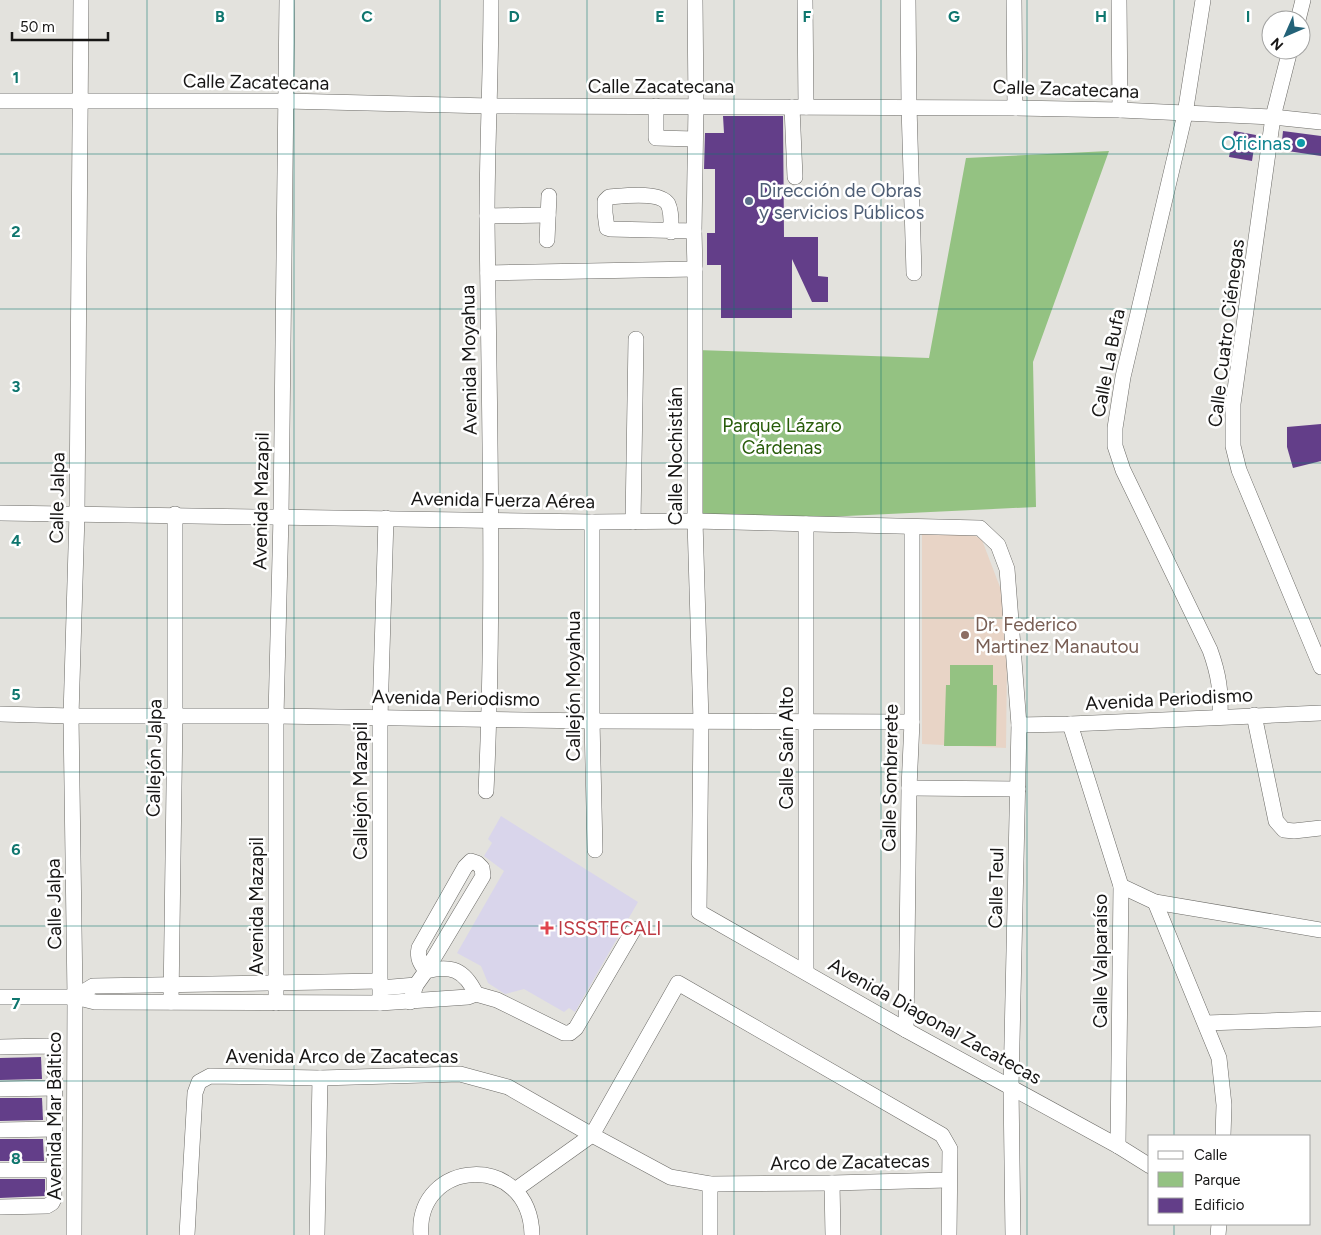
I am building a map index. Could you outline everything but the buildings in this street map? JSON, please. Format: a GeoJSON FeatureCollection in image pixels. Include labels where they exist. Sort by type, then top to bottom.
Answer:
{"type":"FeatureCollection","features":[{"type":"Feature","properties":{"kind":"street","name":"Calle Jalpa"},"geometry":{"type":"LineString","coordinates":[[75,997],[71,716],[77,514],[81,101],[80,0]]}},
{"type":"Feature","properties":{"kind":"street","name":"Avenida Mazapil"},"geometry":{"type":"LineString","coordinates":[[276,1003],[276,716],[281,516],[287,0]]}},
{"type":"Feature","properties":{"kind":"street","name":"Avenida Moyahua"},"geometry":{"type":"LineString","coordinates":[[486,790],[490,719],[491,520],[488,216],[491,0]]}},
{"type":"Feature","properties":{"kind":"street","name":"Calle Nochistlán"},"geometry":{"type":"LineString","coordinates":[[695,0],[695,521],[701,721],[700,912]]}},
{"type":"Feature","properties":{"kind":"street"},"geometry":{"type":"LineString","coordinates":[[795,177],[805,0]]}},
{"type":"Feature","properties":{"kind":"street"},"geometry":{"type":"LineString","coordinates":[[908,0],[908,106],[914,273]]}},
{"type":"Feature","properties":{"kind":"street"},"geometry":{"type":"LineString","coordinates":[[1014,0],[1015,108]]}},
{"type":"Feature","properties":{"kind":"street"},"geometry":{"type":"LineString","coordinates":[[1119,0],[1120,110]]}},
{"type":"Feature","properties":{"kind":"street","name":"Calle La Bufa"},"geometry":{"type":"LineString","coordinates":[[1203,0],[1185,114],[1123,377],[1115,428],[1115,446],[1123,470],[1210,650],[1217,670],[1221,692],[1220,717]]}},
{"type":"Feature","properties":{"kind":"street","name":"Calle Cuatro Ciénegas"},"geometry":{"type":"LineString","coordinates":[[1287,60],[1273,117],[1233,404],[1233,446],[1239,470],[1321,667]]}},
{"type":"Feature","properties":{"kind":"street","name":"Calle Zacatecana"},"geometry":{"type":"LineString","coordinates":[[0,101],[286,101],[490,106],[908,106],[1120,110],[1273,117],[1321,122]]}},
{"type":"Feature","properties":{"kind":"street"},"geometry":{"type":"LineString","coordinates":[[656,106],[656,138],[695,139]]}},
{"type":"Feature","properties":{"kind":"street"},"geometry":{"type":"LineString","coordinates":[[547,240],[550,196]]}},
{"type":"Feature","properties":{"kind":"street"},"geometry":{"type":"LineString","coordinates":[[488,216],[548,214]]}},
{"type":"Feature","properties":{"kind":"street"},"geometry":{"type":"LineString","coordinates":[[671,232],[694,231]]}},
{"type":"Feature","properties":{"kind":"street"},"geometry":{"type":"LineString","coordinates":[[488,273],[695,269]]}},
{"type":"Feature","properties":{"kind":"street"},"geometry":{"type":"LineString","coordinates":[[633,522],[636,339]]}},
{"type":"Feature","properties":{"kind":"street","name":"Avenida Fuerza Aérea"},"geometry":{"type":"LineString","coordinates":[[0,513],[175,514],[592,522],[695,521],[980,528],[998,544]]}},
{"type":"Feature","properties":{"kind":"street","name":"Callejón Jalpa"},"geometry":{"type":"LineString","coordinates":[[171,1002],[175,716],[175,514]]}},
{"type":"Feature","properties":{"kind":"street","name":"Callejón Mazapil"},"geometry":{"type":"LineString","coordinates":[[380,991],[380,717],[386,518]]}},
{"type":"Feature","properties":{"kind":"street","name":"Callejón Moyahua"},"geometry":{"type":"LineString","coordinates":[[592,522],[592,721],[595,850]]}},
{"type":"Feature","properties":{"kind":"street","name":"Calle Saín Alto"},"geometry":{"type":"LineString","coordinates":[[806,524],[806,972]]}},
{"type":"Feature","properties":{"kind":"street","name":"Calle Sombrerete"},"geometry":{"type":"LineString","coordinates":[[906,1030],[909,788],[912,722],[912,527]]}},
{"type":"Feature","properties":{"kind":"street","name":"Calle Teul"},"geometry":{"type":"LineString","coordinates":[[998,544],[1007,568],[1019,725],[1011,1087],[1013,1235]]}},
{"type":"Feature","properties":{"kind":"street","name":"Avenida Periodismo"},"geometry":{"type":"LineString","coordinates":[[1019,725],[1321,713]]}},
{"type":"Feature","properties":{"kind":"street","name":"Avenida Periodismo"},"geometry":{"type":"LineString","coordinates":[[0,714],[592,721],[912,722]]}},
{"type":"Feature","properties":{"kind":"street"},"geometry":{"type":"LineString","coordinates":[[1254,715],[1276,821],[1284,830],[1294,831],[1321,828]]}},
{"type":"Feature","properties":{"kind":"street","name":"Calle Valparaíso"},"geometry":{"type":"LineString","coordinates":[[1070,724],[1121,886],[1118,1146]]}},
{"type":"Feature","properties":{"kind":"street"},"geometry":{"type":"LineString","coordinates":[[909,788],[1018,789]]}},
{"type":"Feature","properties":{"kind":"street"},"geometry":{"type":"LineString","coordinates":[[410,1002],[416,985],[426,971],[483,876],[482,868],[477,863],[471,861],[465,867],[419,948],[417,955],[426,971]]}},
{"type":"Feature","properties":{"kind":"street"},"geometry":{"type":"LineString","coordinates":[[1121,886],[1155,902],[1321,930]]}},
{"type":"Feature","properties":{"kind":"street"},"geometry":{"type":"LineString","coordinates":[[1155,902],[1219,1058],[1224,1105],[1223,1135]]}},
{"type":"Feature","properties":{"kind":"street","name":"Avenida Diagonal Zacatecas"},"geometry":{"type":"LineString","coordinates":[[700,912],[906,1030],[1118,1146],[1148,1165]]}},
{"type":"Feature","properties":{"kind":"street"},"geometry":{"type":"LineString","coordinates":[[75,997],[93,986],[276,983],[380,991],[410,1002],[468,997],[476,994],[497,1000],[564,1033],[576,1028],[634,929]]}},
{"type":"Feature","properties":{"kind":"street"},"geometry":{"type":"LineString","coordinates":[[426,971],[440,968],[453,970],[469,979],[476,994]]}},
{"type":"Feature","properties":{"kind":"street","name":"Arco de Zacatecas"},"geometry":{"type":"LineString","coordinates":[[678,983],[942,1135],[950,1149],[948,1180],[710,1184],[670,1177],[592,1135],[678,983]]}},
{"type":"Feature","properties":{"kind":"street"},"geometry":{"type":"LineString","coordinates":[[0,997],[75,997],[95,1002],[276,1003],[416,985]]}},
{"type":"Feature","properties":{"kind":"street","name":"Avenida Mar Báltico"},"geometry":{"type":"LineString","coordinates":[[74,1235],[75,997]]}},
{"type":"Feature","properties":{"kind":"street"},"geometry":{"type":"LineString","coordinates":[[1206,1023],[1321,1019]]}},
{"type":"Feature","properties":{"kind":"street"},"geometry":{"type":"LineString","coordinates":[[0,1047],[46,1046],[52,1049],[55,1055],[54,1199],[47,1206],[0,1207]]}},
{"type":"Feature","properties":{"kind":"street","name":"Avenida Arco de Zacatecas"},"geometry":{"type":"LineString","coordinates":[[187,1235],[195,1093],[199,1082],[210,1076],[320,1078],[460,1074],[508,1087],[592,1135]]}},
{"type":"Feature","properties":{"kind":"street"},"geometry":{"type":"LineString","coordinates":[[316,1235],[320,1078]]}},
{"type":"Feature","properties":{"kind":"street"},"geometry":{"type":"LineString","coordinates":[[0,1089],[55,1088]]}},
{"type":"Feature","properties":{"kind":"street"},"geometry":{"type":"LineString","coordinates":[[0,1130],[55,1129]]}},
{"type":"Feature","properties":{"kind":"street"},"geometry":{"type":"LineString","coordinates":[[515,1190],[592,1135]]}},
{"type":"Feature","properties":{"kind":"street"},"geometry":{"type":"LineString","coordinates":[[0,1170],[55,1170]]}},
{"type":"Feature","properties":{"kind":"street"},"geometry":{"type":"LineString","coordinates":[[421,1235],[420,1225],[424,1207],[434,1192],[448,1181],[465,1175],[483,1174],[500,1180],[515,1190],[526,1204],[531,1220],[532,1235]]}},
{"type":"Feature","properties":{"kind":"street"},"geometry":{"type":"LineString","coordinates":[[948,1180],[949,1235]]}},
{"type":"Feature","properties":{"kind":"street"},"geometry":{"type":"LineString","coordinates":[[832,1183],[833,1235]]}},
{"type":"Feature","properties":{"kind":"street"},"geometry":{"type":"LineString","coordinates":[[710,1184],[710,1235]]}},
{"type":"Feature","properties":{"kind":"shaded area","name":"Dr. Federico Martinez Manautou"},"geometry":{"type":"Polygon","coordinates":[[[922,533],[971,533],[982,540],[1003,595],[1007,661],[1006,748],[922,744],[922,533]]]}},
{"type":"Feature","properties":{"kind":"shaded area","name":"ISSSTECALI"},"geometry":{"type":"Polygon","coordinates":[[[501,816],[638,902],[575,1012],[569,1008],[564,1012],[524,989],[505,994],[488,983],[481,966],[457,953],[504,871],[484,856],[492,843],[488,839],[501,816]]]}},
{"type":"Feature","properties":{"kind":"green space","name":"Parque Lázaro Cárdenas"},"geometry":{"type":"Polygon","coordinates":[[[1109,151],[1033,362],[1036,507],[698,523],[697,350],[929,358],[966,158],[1109,151]]]}},
{"type":"Feature","properties":{"kind":"green space"},"geometry":{"type":"Polygon","coordinates":[[[950,665],[993,665],[993,685],[997,685],[996,746],[944,746],[946,685],[950,685],[950,665]]]}},
{"type":"Feature","properties":{"kind":"place","name":"Oficinas"},"geometry":{"type":"Point","coordinates":[1301,143]}},
{"type":"Feature","properties":{"kind":"place","name":"Dirección de Obras y servicios Públicos"},"geometry":{"type":"Point","coordinates":[749,201]}},
{"type":"Feature","properties":{"kind":"place","name":"Dr. Federico Martinez Manautou"},"geometry":{"type":"Point","coordinates":[965,635]}},
{"type":"Feature","properties":{"kind":"place","name":"ISSSTECALI"},"geometry":{"type":"Point","coordinates":[547,928]}}]}
